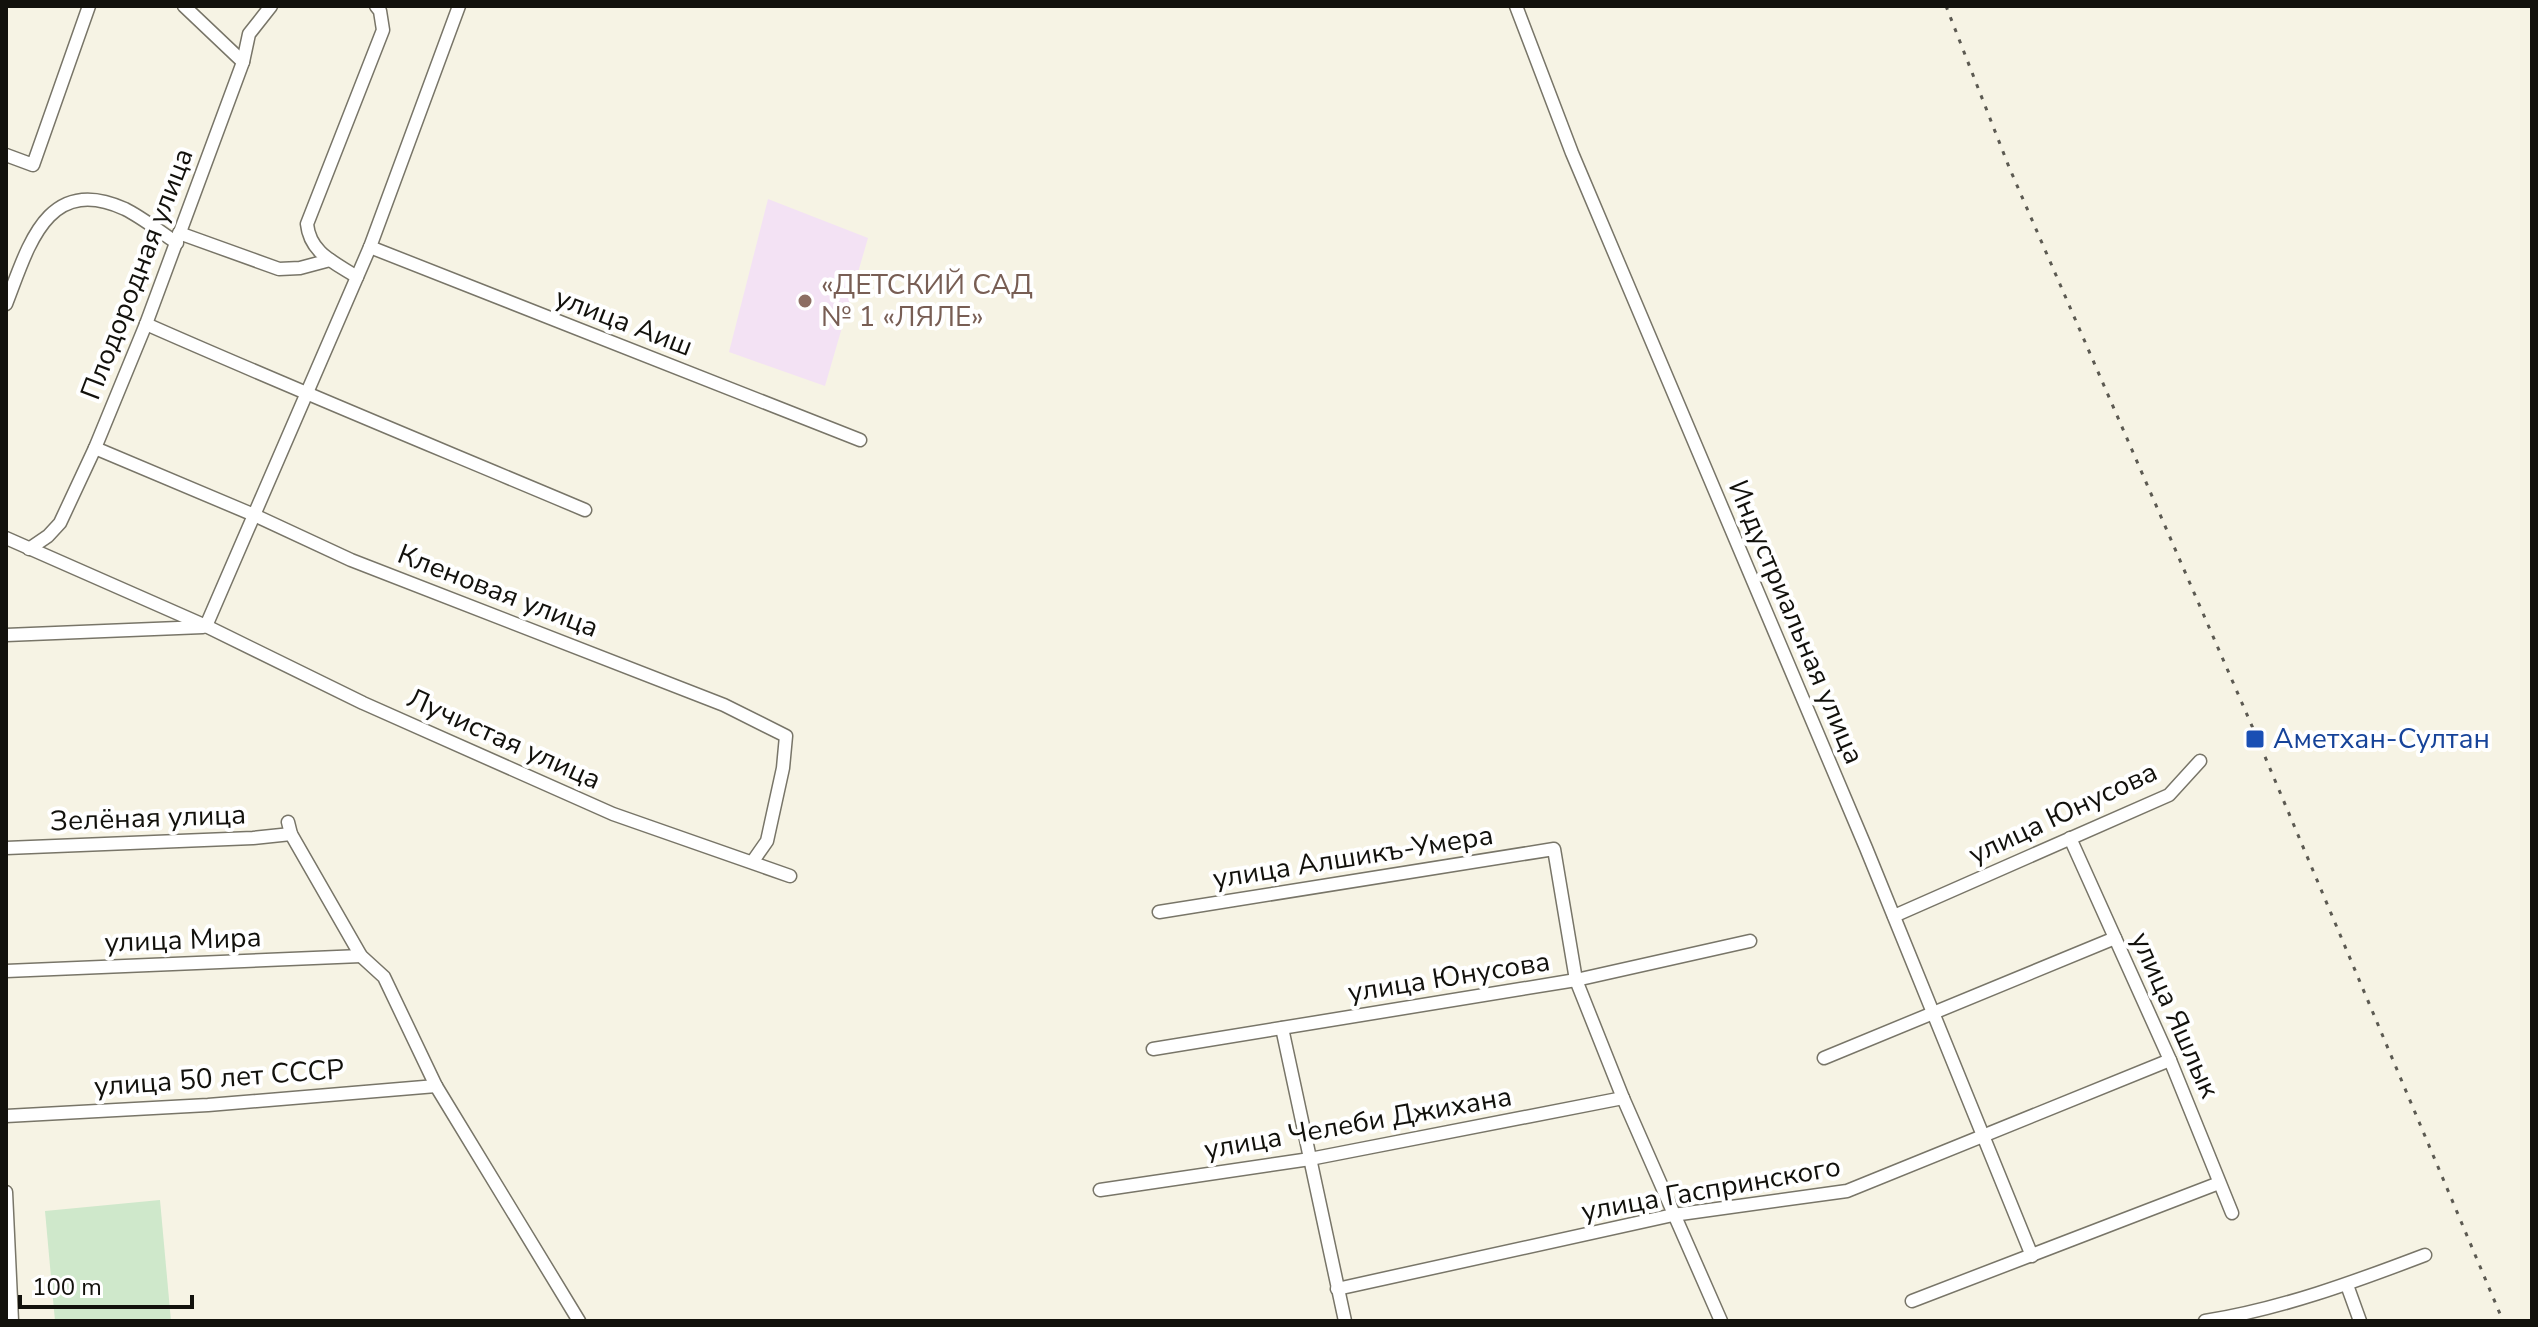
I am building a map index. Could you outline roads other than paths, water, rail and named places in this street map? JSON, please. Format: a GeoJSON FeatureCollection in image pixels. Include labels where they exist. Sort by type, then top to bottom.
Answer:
{"type":"FeatureCollection","features":[{"type":"Feature","properties":{"kind":"street"},"geometry":{"type":"LineString","coordinates":[[6,155],[33,165],[89,6]]}},
{"type":"Feature","properties":{"kind":"street"},"geometry":{"type":"LineString","coordinates":[[184,6],[243,62]]}},
{"type":"Feature","properties":{"kind":"street","name":"Плодородная улица"},"geometry":{"type":"LineString","coordinates":[[29,549],[60,523],[95,448],[178,238],[243,62],[249,34],[271,6]]}},
{"type":"Feature","properties":{"kind":"street"},"geometry":{"type":"LineString","coordinates":[[357,277],[316,249],[309,238],[307,224],[383,30],[380,11],[376,6]]}},
{"type":"Feature","properties":{"kind":"street"},"geometry":{"type":"LineString","coordinates":[[6,635],[206,626],[370,247],[459,6]]}},
{"type":"Feature","properties":{"kind":"street","name":"Индустриальная улица"},"geometry":{"type":"LineString","coordinates":[[1516,6],[1572,153],[1894,916],[2032,1256]]}},
{"type":"Feature","properties":{"kind":"street"},"geometry":{"type":"LineString","coordinates":[[6,304],[31,240],[47,217],[65,203],[88,200],[124,209],[178,238],[279,269],[288,270],[330,260]]}},
{"type":"Feature","properties":{"kind":"street","name":"улица Аиш"},"geometry":{"type":"LineString","coordinates":[[370,247],[860,440]]}},
{"type":"Feature","properties":{"kind":"street"},"geometry":{"type":"LineString","coordinates":[[146,324],[306,395],[585,510]]}},
{"type":"Feature","properties":{"kind":"street","name":"Кленовая улица"},"geometry":{"type":"LineString","coordinates":[[95,448],[351,560],[724,705],[786,736],[783,768],[767,841],[753,861]]}},
{"type":"Feature","properties":{"kind":"street","name":"Лучистая улица"},"geometry":{"type":"LineString","coordinates":[[6,538],[206,626],[363,703],[613,814],[790,876]]}},
{"type":"Feature","properties":{"kind":"street","name":"улица Юнусова"},"geometry":{"type":"LineString","coordinates":[[1894,916],[2169,795],[2200,761]]}},
{"type":"Feature","properties":{"kind":"street","name":"Зелёная улица"},"geometry":{"type":"LineString","coordinates":[[6,848],[253,838],[289,828],[361,956]]}},
{"type":"Feature","properties":{"kind":"street","name":"улица Яшлык"},"geometry":{"type":"LineString","coordinates":[[2070,838],[2170,1060],[2232,1213]]}},
{"type":"Feature","properties":{"kind":"street","name":"улица Алшикъ-Умера"},"geometry":{"type":"LineString","coordinates":[[1159,912],[1554,849],[1576,980]]}},
{"type":"Feature","properties":{"kind":"street"},"geometry":{"type":"LineString","coordinates":[[1824,1058],[2115,938]]}},
{"type":"Feature","properties":{"kind":"street","name":"улица Юнусова"},"geometry":{"type":"LineString","coordinates":[[1153,1049],[1576,980],[1750,941]]}},
{"type":"Feature","properties":{"kind":"street"},"geometry":{"type":"LineString","coordinates":[[361,956],[384,977],[436,1086],[579,1321]]}},
{"type":"Feature","properties":{"kind":"street","name":"улица Мира"},"geometry":{"type":"LineString","coordinates":[[6,971],[361,956]]}},
{"type":"Feature","properties":{"kind":"street"},"geometry":{"type":"LineString","coordinates":[[1576,980],[1623,1098],[1721,1321]]}},
{"type":"Feature","properties":{"kind":"street"},"geometry":{"type":"LineString","coordinates":[[1282,1028],[1345,1321]]}},
{"type":"Feature","properties":{"kind":"street","name":"улица Гаспринского"},"geometry":{"type":"LineString","coordinates":[[1337,1289],[1673,1215],[1847,1191],[2170,1060]]}},
{"type":"Feature","properties":{"kind":"street","name":"улица 50 лет СССР"},"geometry":{"type":"LineString","coordinates":[[6,1116],[208,1105],[436,1086]]}},
{"type":"Feature","properties":{"kind":"street","name":"улица Челеби Джихана"},"geometry":{"type":"LineString","coordinates":[[1100,1190],[1310,1159],[1623,1098]]}},
{"type":"Feature","properties":{"kind":"street"},"geometry":{"type":"LineString","coordinates":[[1912,1301],[2219,1183]]}},
{"type":"Feature","properties":{"kind":"street"},"geometry":{"type":"LineString","coordinates":[[6,1192],[12,1321]]}},
{"type":"Feature","properties":{"kind":"street"},"geometry":{"type":"LineString","coordinates":[[2205,1321],[2239,1318],[2347,1285],[2425,1255]]}},
{"type":"Feature","properties":{"kind":"street"},"geometry":{"type":"LineString","coordinates":[[2347,1285],[2360,1321]]}},
{"type":"Feature","properties":{"kind":"railway"},"geometry":{"type":"LineString","coordinates":[[1946,6],[2009,167],[2255,733],[2503,1321]]}},
{"type":"Feature","properties":{"kind":"place","name":"«ДЕТСКИЙ САД № 1 «ЛЯЛЕ»"},"geometry":{"type":"Point","coordinates":[805,301]}},
{"type":"Feature","properties":{"kind":"place","name":"Аметхан-Султан"},"geometry":{"type":"Point","coordinates":[2255,739]}}]}
